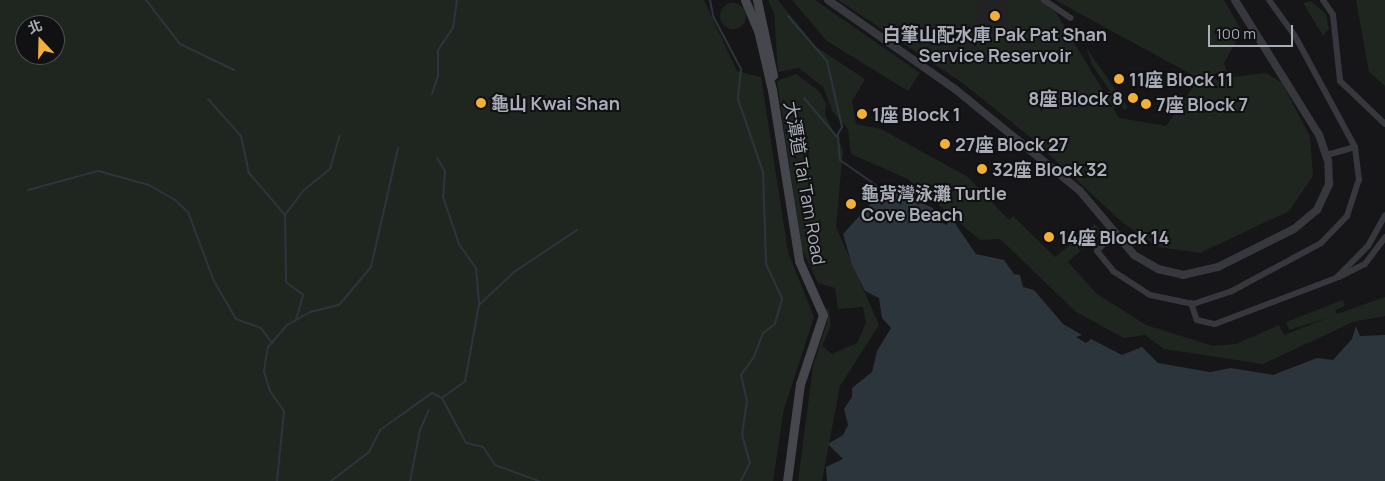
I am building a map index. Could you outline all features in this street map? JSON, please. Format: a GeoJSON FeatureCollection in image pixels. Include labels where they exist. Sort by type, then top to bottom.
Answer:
{"type":"FeatureCollection","features":[{"type":"Feature","properties":{"kind":"main road","name":"大潭道 Tai Tam Road"},"geometry":{"type":"LineString","coordinates":[[745,0],[758,30],[772,90],[799,261],[824,315],[800,384],[788,481]]}},
{"type":"Feature","properties":{"kind":"main road","name":"大潭道 Tai Tam Road"},"geometry":{"type":"LineString","coordinates":[[756,0],[771,57],[772,90]]}},
{"type":"Feature","properties":{"kind":"street"},"geometry":{"type":"LineString","coordinates":[[828,0],[955,89],[1080,191],[1113,234],[1139,258],[1163,272],[1183,275],[1212,270],[1310,218],[1327,190],[1327,155],[1235,0]]}},
{"type":"Feature","properties":{"kind":"street"},"geometry":{"type":"LineString","coordinates":[[1044,0],[1071,18]]}},
{"type":"Feature","properties":{"kind":"street"},"geometry":{"type":"LineString","coordinates":[[1113,234],[1098,247],[1102,262],[1150,294],[1191,303],[1232,291],[1331,236],[1347,216],[1357,192],[1359,167],[1355,147],[1295,36],[1269,0]]}},
{"type":"Feature","properties":{"kind":"street"},"geometry":{"type":"LineString","coordinates":[[1323,0],[1333,15],[1340,81],[1385,124]]}},
{"type":"Feature","properties":{"kind":"street"},"geometry":{"type":"LineString","coordinates":[[1327,155],[1355,147]]}},
{"type":"Feature","properties":{"kind":"street"},"geometry":{"type":"LineString","coordinates":[[1336,278],[1368,246],[1385,215]]}},
{"type":"Feature","properties":{"kind":"street"},"geometry":{"type":"LineString","coordinates":[[1191,303],[1197,320],[1215,324],[1336,278],[1365,264],[1385,237]]}},
{"type":"Feature","properties":{"kind":"shaded area"},"geometry":{"type":"Polygon","coordinates":[[[0,0],[704,0],[737,71],[761,77],[788,252],[814,317],[784,409],[773,481],[0,481],[0,0]]]}},
{"type":"Feature","properties":{"kind":"shaded area"},"geometry":{"type":"Polygon","coordinates":[[[768,0],[778,0],[816,47],[865,79],[852,101],[856,124],[881,129],[968,177],[1009,220],[1013,216],[1055,257],[1095,224],[1102,232],[1068,262],[1097,294],[1146,325],[1213,346],[1236,344],[1279,325],[1284,335],[1330,317],[1289,330],[1286,322],[1343,300],[1345,306],[1335,310],[1337,314],[1385,297],[1385,316],[1353,322],[1263,364],[1164,349],[1145,335],[1124,338],[1076,312],[1000,239],[980,240],[908,179],[851,154],[848,129],[833,112],[823,87],[799,68],[778,72],[774,13],[768,0]]]}},
{"type":"Feature","properties":{"kind":"shaded area"},"geometry":{"type":"Polygon","coordinates":[[[792,0],[815,0],[920,73],[908,91],[827,41],[792,0]]]}},
{"type":"Feature","properties":{"kind":"shaded area"},"geometry":{"type":"Polygon","coordinates":[[[838,0],[979,0],[975,36],[1007,37],[1008,0],[1042,0],[1057,14],[1105,94],[1110,91],[1092,65],[1087,49],[1128,107],[1124,110],[1120,104],[1113,108],[1119,118],[1166,126],[1197,81],[1266,73],[1282,83],[1310,137],[1313,176],[1289,211],[1200,253],[1158,247],[1123,223],[1029,136],[961,82],[838,0]]]}},
{"type":"Feature","properties":{"kind":"shaded area"},"geometry":{"type":"Polygon","coordinates":[[[961,0],[1036,0],[1027,34],[993,47],[965,37],[961,0]]]}},
{"type":"Feature","properties":{"kind":"shaded area"},"geometry":{"type":"Polygon","coordinates":[[[1055,0],[1224,0],[1242,31],[1224,63],[1227,72],[1196,77],[1055,0]]]}},
{"type":"Feature","properties":{"kind":"shaded area"},"geometry":{"type":"Polygon","coordinates":[[[1356,0],[1385,0],[1385,86],[1369,72],[1356,0]]]}},
{"type":"Feature","properties":{"kind":"shaded area"},"geometry":{"type":"Polygon","coordinates":[[[1311,1],[1326,14],[1329,29],[1323,36],[1303,3],[1311,1]]]}},
{"type":"Feature","properties":{"kind":"shaded area"},"geometry":{"type":"Polygon","coordinates":[[[733,3],[742,7],[746,16],[742,25],[733,29],[724,25],[720,16],[724,7],[733,3]]]}},
{"type":"Feature","properties":{"kind":"shaded area"},"geometry":{"type":"Polygon","coordinates":[[[796,74],[819,91],[826,103],[825,115],[843,150],[836,227],[879,325],[840,386],[822,481],[798,481],[813,366],[827,322],[825,310],[829,309],[831,325],[822,346],[832,354],[857,343],[866,323],[863,307],[838,309],[835,288],[818,283],[802,249],[777,81],[796,74]]]}},
{"type":"Feature","properties":{"kind":"shaded area"},"geometry":{"type":"Polygon","coordinates":[[[909,190],[912,199],[933,208],[938,221],[947,225],[950,216],[976,254],[1004,260],[1014,274],[1020,275],[1023,287],[1034,290],[1063,324],[1082,335],[1076,337],[1086,343],[1091,339],[1122,355],[1142,347],[1158,363],[1210,372],[1231,368],[1273,375],[1317,358],[1333,360],[1352,339],[1356,326],[1360,336],[1385,335],[1385,481],[827,481],[826,467],[843,459],[828,444],[843,435],[848,425],[844,409],[852,397],[852,388],[872,372],[877,351],[891,328],[882,318],[879,298],[865,291],[852,265],[843,234],[873,201],[885,193],[909,190]]]}},
{"type":"Feature","properties":{"kind":"waterway"},"geometry":{"type":"LineString","coordinates":[[146,0],[180,44],[234,70]]}},
{"type":"Feature","properties":{"kind":"waterway"},"geometry":{"type":"LineString","coordinates":[[432,94],[438,76],[438,50],[453,28],[457,0]]}},
{"type":"Feature","properties":{"kind":"waterway"},"geometry":{"type":"LineString","coordinates":[[710,0],[713,16],[741,69],[738,99],[763,172],[766,264],[782,299],[775,324],[763,333],[754,357],[741,375],[747,400],[742,434],[750,463],[741,481]]}},
{"type":"Feature","properties":{"kind":"waterway"},"geometry":{"type":"LineString","coordinates":[[788,16],[827,61],[842,127],[838,134],[840,160],[887,193]]}},
{"type":"Feature","properties":{"kind":"waterway"},"geometry":{"type":"LineString","coordinates":[[804,98],[838,138]]}},
{"type":"Feature","properties":{"kind":"waterway"},"geometry":{"type":"LineString","coordinates":[[208,99],[241,136],[249,173],[285,215],[286,282],[303,295],[296,319]]}},
{"type":"Feature","properties":{"kind":"waterway"},"geometry":{"type":"LineString","coordinates":[[285,215],[304,190],[330,169],[340,135]]}},
{"type":"Feature","properties":{"kind":"waterway"},"geometry":{"type":"LineString","coordinates":[[277,481],[284,411],[270,391],[264,371],[268,347],[287,325],[310,312],[339,305],[371,267],[398,148]]}},
{"type":"Feature","properties":{"kind":"waterway"},"geometry":{"type":"LineString","coordinates":[[437,158],[445,171],[443,197],[459,244],[476,268],[479,305]]}},
{"type":"Feature","properties":{"kind":"waterway"},"geometry":{"type":"LineString","coordinates":[[28,190],[98,171],[149,185],[175,200],[188,212],[214,281],[236,319],[261,328],[272,343]]}},
{"type":"Feature","properties":{"kind":"waterway"},"geometry":{"type":"LineString","coordinates":[[442,398],[465,381],[479,305],[514,272],[577,230]]}},
{"type":"Feature","properties":{"kind":"waterway"},"geometry":{"type":"LineString","coordinates":[[331,481],[369,452],[380,430],[432,393],[442,398],[466,443],[483,447],[495,465],[539,481]]}},
{"type":"Feature","properties":{"kind":"waterway"},"geometry":{"type":"LineString","coordinates":[[410,481],[420,430],[429,410]]}},
{"type":"Feature","properties":{"kind":"place","name":"白筆山配水庫 Pak Pat Shan Service Reservoir"},"geometry":{"type":"Point","coordinates":[995,16]}},
{"type":"Feature","properties":{"kind":"place","name":"11座 Block 11"},"geometry":{"type":"Point","coordinates":[1119,79]}},
{"type":"Feature","properties":{"kind":"place","name":"8座 Block 8"},"geometry":{"type":"Point","coordinates":[1133,98]}},
{"type":"Feature","properties":{"kind":"place","name":"龜山 Kwai Shan"},"geometry":{"type":"Point","coordinates":[481,103]}},
{"type":"Feature","properties":{"kind":"place","name":"7座 Block 7"},"geometry":{"type":"Point","coordinates":[1146,104]}},
{"type":"Feature","properties":{"kind":"place","name":"1座 Block 1"},"geometry":{"type":"Point","coordinates":[862,114]}},
{"type":"Feature","properties":{"kind":"place","name":"27座 Block 27"},"geometry":{"type":"Point","coordinates":[945,144]}},
{"type":"Feature","properties":{"kind":"place","name":"32座 Block 32"},"geometry":{"type":"Point","coordinates":[982,169]}},
{"type":"Feature","properties":{"kind":"place","name":"龜背灣泳灘 Turtle Cove Beach"},"geometry":{"type":"Point","coordinates":[851,204]}},
{"type":"Feature","properties":{"kind":"place","name":"14座 Block 14"},"geometry":{"type":"Point","coordinates":[1049,237]}}]}
